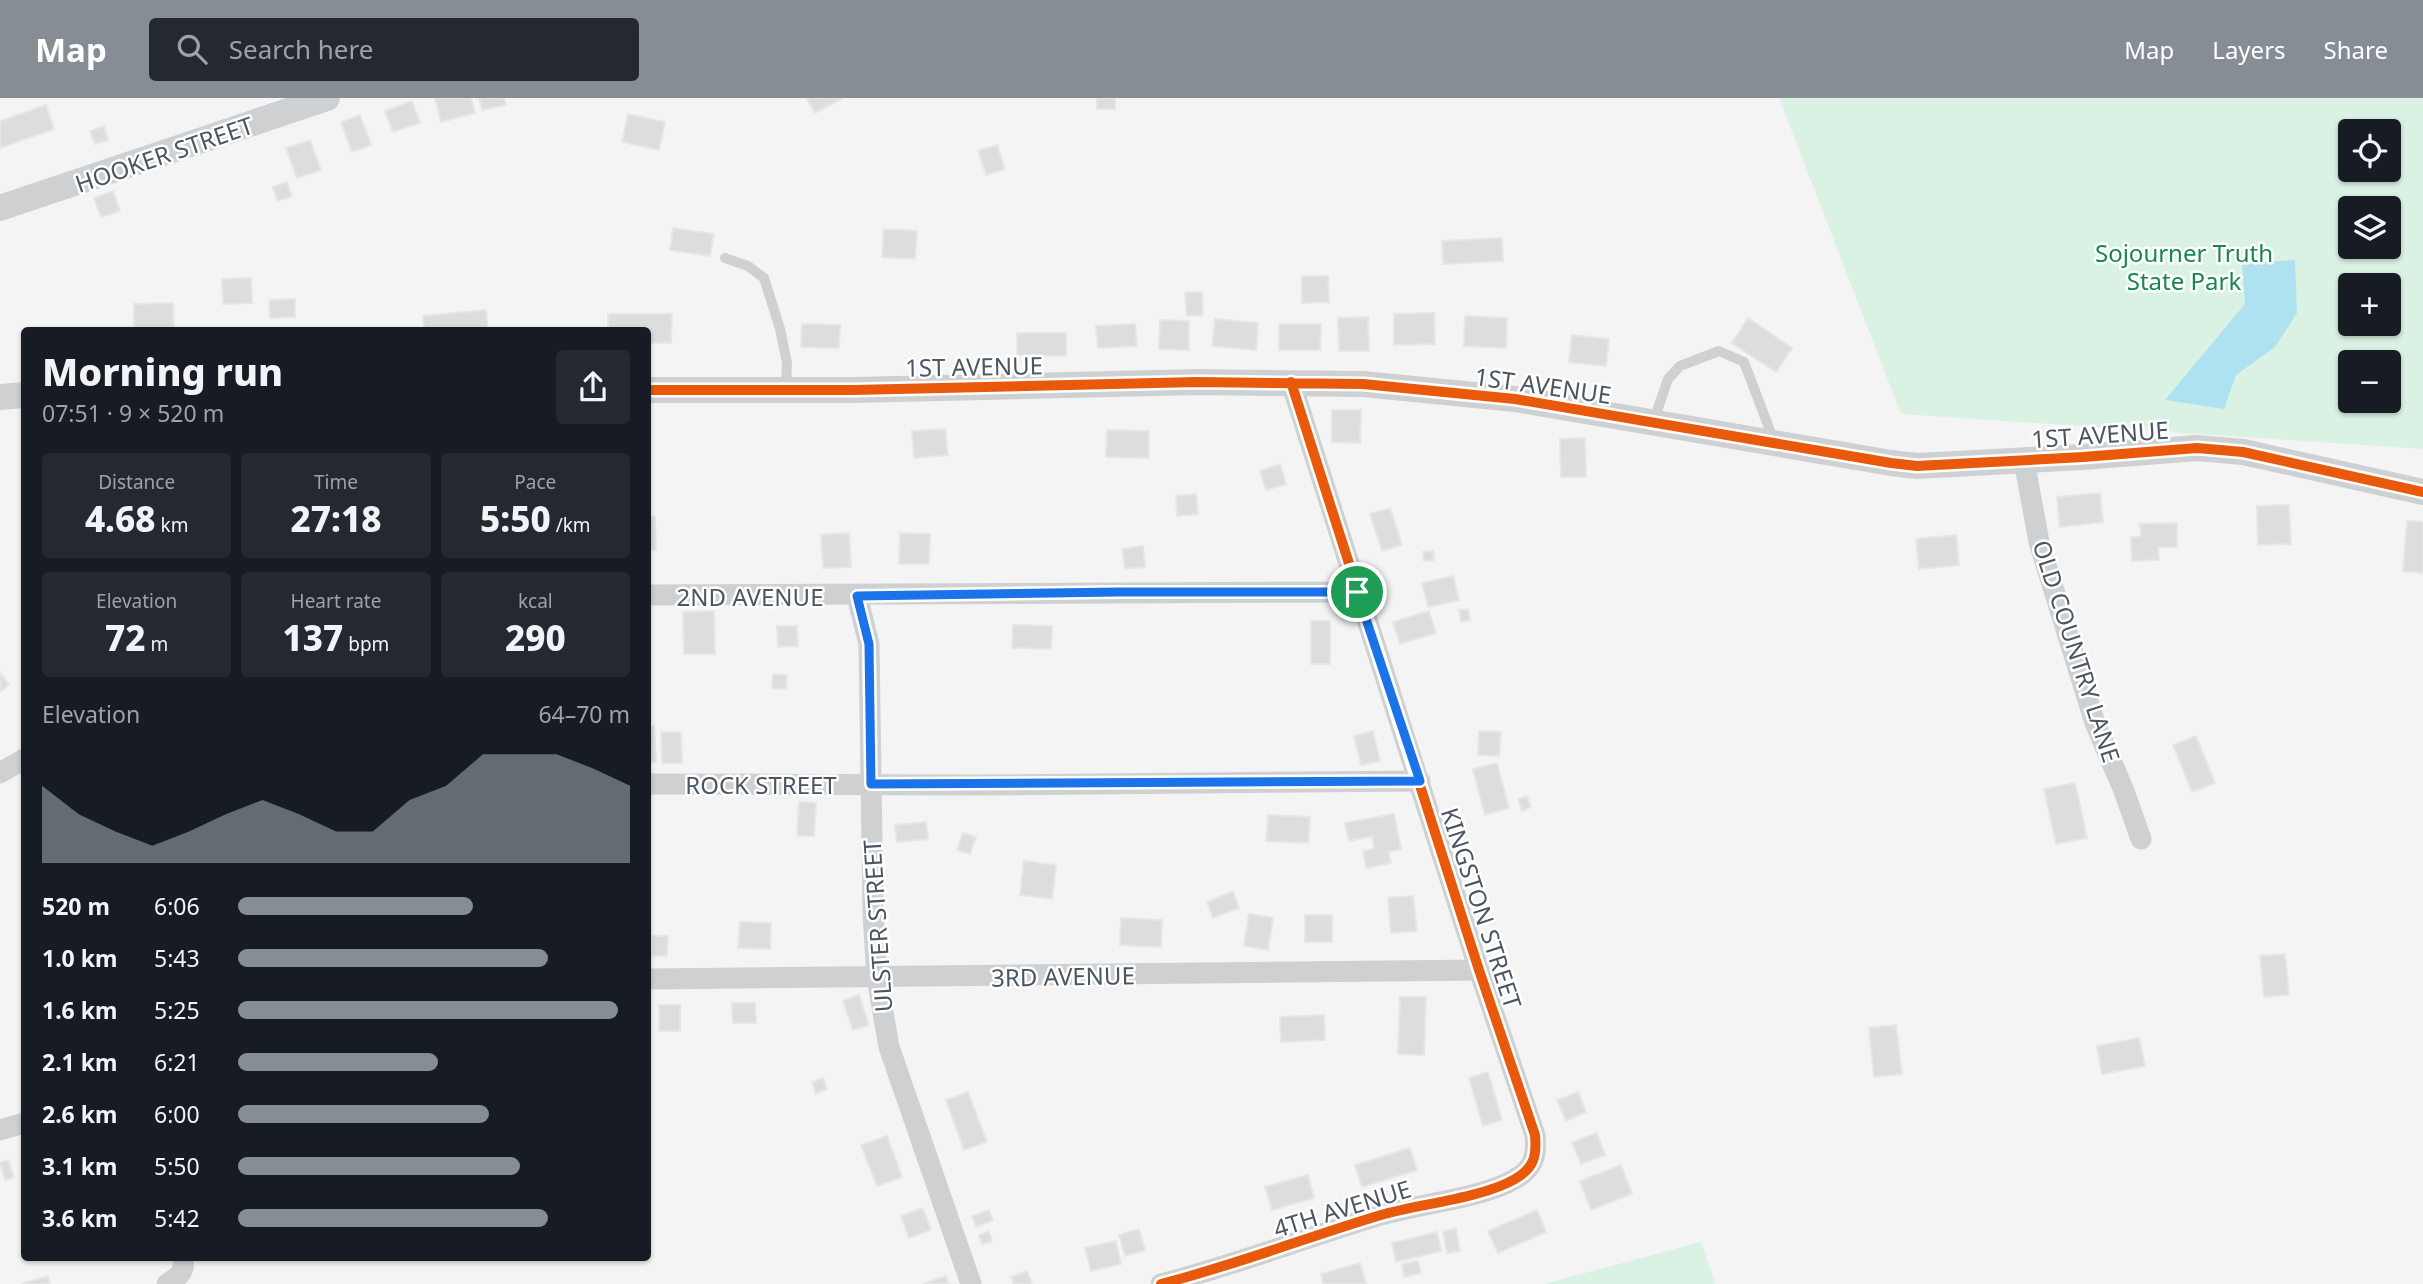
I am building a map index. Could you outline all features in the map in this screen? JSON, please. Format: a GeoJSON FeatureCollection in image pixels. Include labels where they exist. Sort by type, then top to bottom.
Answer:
{"type":"FeatureCollection","features":[{"type":"Feature","properties":{"kind":"street","name":"HOOKER STREET"},"geometry":{"type":"LineString","coordinates":[[0,208],[82,183],[327,98]]}},
{"type":"Feature","properties":{"kind":"street","name":"1ST AVENUE"},"geometry":{"type":"LineString","coordinates":[[651,390],[1197,382],[1363,384],[1515,399],[1917,466],[2197,448],[2242,453],[2423,492]]}},
{"type":"Feature","properties":{"kind":"street","name":"KINGSTON STREET"},"geometry":{"type":"LineString","coordinates":[[1291,382],[1479,970],[1535,1135],[1537,1154],[1531,1167]]}},
{"type":"Feature","properties":{"kind":"street"},"geometry":{"type":"LineString","coordinates":[[0,397],[21,395]]}},
{"type":"Feature","properties":{"kind":"street","name":"OLD COUNTRY LANE"},"geometry":{"type":"LineString","coordinates":[[2024,460],[2039,542],[2095,723],[2141,839]]}},
{"type":"Feature","properties":{"kind":"street","name":"2ND AVENUE"},"geometry":{"type":"LineString","coordinates":[[651,596],[1357,592]]}},
{"type":"Feature","properties":{"kind":"street","name":"ULSTER STREET"},"geometry":{"type":"LineString","coordinates":[[857,596],[869,644],[873,913],[877,978],[889,1047],[971,1284]]}},
{"type":"Feature","properties":{"kind":"street"},"geometry":{"type":"LineString","coordinates":[[0,773],[21,761]]}},
{"type":"Feature","properties":{"kind":"street","name":"ROCK STREET"},"geometry":{"type":"LineString","coordinates":[[651,784],[1420,781]]}},
{"type":"Feature","properties":{"kind":"street","name":"3RD AVENUE"},"geometry":{"type":"LineString","coordinates":[[651,979],[1479,970]]}},
{"type":"Feature","properties":{"kind":"street"},"geometry":{"type":"LineString","coordinates":[[0,1130],[21,1124]]}},
{"type":"Feature","properties":{"kind":"street","name":"4TH AVENUE"},"geometry":{"type":"LineString","coordinates":[[1161,1284],[1208,1272],[1382,1215],[1487,1190],[1514,1180],[1531,1167]]}},
{"type":"Feature","properties":{"kind":"lane"},"geometry":{"type":"LineString","coordinates":[[725,258],[748,266],[764,278],[777,317],[787,363],[786,390]]}},
{"type":"Feature","properties":{"kind":"lane"},"geometry":{"type":"LineString","coordinates":[[1653,423],[1668,379],[1680,366],[1719,351],[1744,362],[1775,444]]}},
{"type":"Feature","properties":{"kind":"green space","name":"Sojourner Truth State Park"},"geometry":{"type":"Polygon","coordinates":[[[1779,98],[2423,98],[2423,449],[1901,414],[1779,98]]]}},
{"type":"Feature","properties":{"kind":"green space"},"geometry":{"type":"Polygon","coordinates":[[[1701,1242],[1715,1284],[1544,1284],[1701,1242]]]}},
{"type":"Feature","properties":{"kind":"water"},"geometry":{"type":"Polygon","coordinates":[[[2295,260],[2297,313],[2275,347],[2236,375],[2224,409],[2165,400],[2245,304],[2242,264],[2295,260]]]}},
{"type":"Feature","properties":{"kind":"building"},"geometry":{"type":"Polygon","coordinates":[[[435,98],[471,98],[475,113],[441,122],[435,98]]]}},
{"type":"Feature","properties":{"kind":"building"},"geometry":{"type":"Polygon","coordinates":[[[479,98],[504,98],[506,105],[482,110],[479,98]]]}},
{"type":"Feature","properties":{"kind":"building"},"geometry":{"type":"Polygon","coordinates":[[[806,98],[843,98],[815,113],[806,98]]]}},
{"type":"Feature","properties":{"kind":"building"},"geometry":{"type":"Polygon","coordinates":[[[1097,98],[1115,98],[1115,109],[1097,109],[1097,98]]]}},
{"type":"Feature","properties":{"kind":"building"},"geometry":{"type":"Polygon","coordinates":[[[412,101],[420,123],[393,132],[385,111],[412,101]]]}},
{"type":"Feature","properties":{"kind":"building"},"geometry":{"type":"Polygon","coordinates":[[[46,105],[54,129],[0,148],[0,121],[46,105]]]}},
{"type":"Feature","properties":{"kind":"building"},"geometry":{"type":"Polygon","coordinates":[[[628,114],[665,122],[659,150],[622,142],[628,114]]]}},
{"type":"Feature","properties":{"kind":"building"},"geometry":{"type":"Polygon","coordinates":[[[360,115],[371,145],[352,152],[341,122],[360,115]]]}},
{"type":"Feature","properties":{"kind":"building"},"geometry":{"type":"Polygon","coordinates":[[[104,126],[108,140],[95,144],[90,131],[104,126]]]}},
{"type":"Feature","properties":{"kind":"building"},"geometry":{"type":"Polygon","coordinates":[[[310,140],[321,170],[297,178],[286,148],[310,140]]]}},
{"type":"Feature","properties":{"kind":"building"},"geometry":{"type":"Polygon","coordinates":[[[997,145],[1005,169],[986,175],[978,151],[997,145]]]}},
{"type":"Feature","properties":{"kind":"building"},"geometry":{"type":"Polygon","coordinates":[[[287,182],[292,196],[277,201],[273,187],[287,182]]]}},
{"type":"Feature","properties":{"kind":"building"},"geometry":{"type":"Polygon","coordinates":[[[113,191],[120,211],[101,217],[94,198],[113,191]]]}},
{"type":"Feature","properties":{"kind":"building"},"geometry":{"type":"Polygon","coordinates":[[[673,228],[714,234],[710,256],[670,250],[673,228]]]}},
{"type":"Feature","properties":{"kind":"building"},"geometry":{"type":"Polygon","coordinates":[[[884,229],[917,231],[915,259],[882,257],[884,229]]]}},
{"type":"Feature","properties":{"kind":"building"},"geometry":{"type":"Polygon","coordinates":[[[1502,238],[1503,261],[1443,264],[1442,241],[1502,238]]]}},
{"type":"Feature","properties":{"kind":"building"},"geometry":{"type":"Polygon","coordinates":[[[1302,276],[1328,276],[1329,302],[1302,303],[1302,276]]]}},
{"type":"Feature","properties":{"kind":"building"},"geometry":{"type":"Polygon","coordinates":[[[251,278],[252,303],[223,304],[222,279],[251,278]]]}},
{"type":"Feature","properties":{"kind":"building"},"geometry":{"type":"Polygon","coordinates":[[[1202,292],[1203,315],[1187,316],[1185,293],[1202,292]]]}},
{"type":"Feature","properties":{"kind":"building"},"geometry":{"type":"Polygon","coordinates":[[[295,299],[295,317],[270,318],[269,300],[295,299]]]}},
{"type":"Feature","properties":{"kind":"building"},"geometry":{"type":"Polygon","coordinates":[[[173,303],[174,327],[134,327],[134,304],[173,303]]]}},
{"type":"Feature","properties":{"kind":"building"},"geometry":{"type":"Polygon","coordinates":[[[486,310],[488,327],[424,327],[423,316],[486,310]]]}},
{"type":"Feature","properties":{"kind":"building"},"geometry":{"type":"Polygon","coordinates":[[[1434,313],[1435,344],[1394,345],[1394,314],[1434,313]]]}},
{"type":"Feature","properties":{"kind":"building"},"geometry":{"type":"Polygon","coordinates":[[[608,314],[672,314],[671,343],[651,343],[651,327],[608,327],[608,314]]]}},
{"type":"Feature","properties":{"kind":"building"},"geometry":{"type":"Polygon","coordinates":[[[1465,316],[1507,318],[1506,348],[1464,346],[1465,316]]]}},
{"type":"Feature","properties":{"kind":"building"},"geometry":{"type":"Polygon","coordinates":[[[1368,317],[1369,351],[1339,351],[1338,318],[1368,317]]]}},
{"type":"Feature","properties":{"kind":"building"},"geometry":{"type":"Polygon","coordinates":[[[1748,318],[1792,348],[1776,372],[1732,343],[1748,318]]]}},
{"type":"Feature","properties":{"kind":"building"},"geometry":{"type":"Polygon","coordinates":[[[1215,319],[1258,323],[1256,350],[1212,346],[1215,319]]]}},
{"type":"Feature","properties":{"kind":"building"},"geometry":{"type":"Polygon","coordinates":[[[1160,320],[1189,321],[1189,350],[1159,349],[1160,320]]]}},
{"type":"Feature","properties":{"kind":"building"},"geometry":{"type":"Polygon","coordinates":[[[802,324],[840,325],[839,348],[801,347],[802,324]]]}},
{"type":"Feature","properties":{"kind":"building"},"geometry":{"type":"Polygon","coordinates":[[[1135,324],[1137,346],[1098,348],[1096,326],[1135,324]]]}},
{"type":"Feature","properties":{"kind":"building"},"geometry":{"type":"Polygon","coordinates":[[[1279,324],[1321,324],[1320,350],[1279,350],[1279,324]]]}},
{"type":"Feature","properties":{"kind":"building"},"geometry":{"type":"Polygon","coordinates":[[[1017,333],[1066,333],[1066,356],[1017,355],[1017,333]]]}},
{"type":"Feature","properties":{"kind":"building"},"geometry":{"type":"Polygon","coordinates":[[[1572,335],[1609,339],[1606,366],[1569,362],[1572,335]]]}},
{"type":"Feature","properties":{"kind":"building"},"geometry":{"type":"Polygon","coordinates":[[[1332,410],[1361,410],[1360,443],[1332,442],[1332,410]]]}},
{"type":"Feature","properties":{"kind":"building"},"geometry":{"type":"Polygon","coordinates":[[[945,429],[948,455],[914,458],[912,431],[945,429]]]}},
{"type":"Feature","properties":{"kind":"building"},"geometry":{"type":"Polygon","coordinates":[[[1107,430],[1149,431],[1149,458],[1106,457],[1107,430]]]}},
{"type":"Feature","properties":{"kind":"building"},"geometry":{"type":"Polygon","coordinates":[[[1585,438],[1586,477],[1561,477],[1560,439],[1585,438]]]}},
{"type":"Feature","properties":{"kind":"building"},"geometry":{"type":"Polygon","coordinates":[[[1280,464],[1286,484],[1266,490],[1260,471],[1280,464]]]}},
{"type":"Feature","properties":{"kind":"building"},"geometry":{"type":"Polygon","coordinates":[[[2100,493],[2103,522],[2060,527],[2057,497],[2100,493]]]}},
{"type":"Feature","properties":{"kind":"building"},"geometry":{"type":"Polygon","coordinates":[[[1196,494],[1198,514],[1177,516],[1176,496],[1196,494]]]}},
{"type":"Feature","properties":{"kind":"building"},"geometry":{"type":"Polygon","coordinates":[[[2289,505],[2291,544],[2258,545],[2257,506],[2289,505]]]}},
{"type":"Feature","properties":{"kind":"building"},"geometry":{"type":"Polygon","coordinates":[[[1390,508],[1402,545],[1382,551],[1370,514],[1390,508]]]}},
{"type":"Feature","properties":{"kind":"building"},"geometry":{"type":"Polygon","coordinates":[[[651,517],[655,517],[656,550],[651,550],[651,517]]]}},
{"type":"Feature","properties":{"kind":"building"},"geometry":{"type":"Polygon","coordinates":[[[2407,521],[2423,522],[2423,573],[2403,571],[2407,521]]]}},
{"type":"Feature","properties":{"kind":"building"},"geometry":{"type":"Polygon","coordinates":[[[2177,523],[2177,547],[2158,547],[2159,560],[2132,561],[2131,537],[2141,537],[2140,524],[2177,523]]]}},
{"type":"Feature","properties":{"kind":"building"},"geometry":{"type":"Polygon","coordinates":[[[849,533],[851,567],[823,568],[821,535],[849,533]]]}},
{"type":"Feature","properties":{"kind":"building"},"geometry":{"type":"Polygon","coordinates":[[[900,533],[930,534],[929,564],[899,564],[900,533]]]}},
{"type":"Feature","properties":{"kind":"building"},"geometry":{"type":"Polygon","coordinates":[[[1956,535],[1959,565],[1919,569],[1916,539],[1956,535]]]}},
{"type":"Feature","properties":{"kind":"building"},"geometry":{"type":"Polygon","coordinates":[[[1143,546],[1145,567],[1125,569],[1122,549],[1143,546]]]}},
{"type":"Feature","properties":{"kind":"building"},"geometry":{"type":"Polygon","coordinates":[[[1433,551],[1434,560],[1424,561],[1423,552],[1433,551]]]}},
{"type":"Feature","properties":{"kind":"building"},"geometry":{"type":"Polygon","coordinates":[[[1453,576],[1459,600],[1428,607],[1422,583],[1453,576]]]}},
{"type":"Feature","properties":{"kind":"building"},"geometry":{"type":"Polygon","coordinates":[[[1468,609],[1470,620],[1461,622],[1459,610],[1468,609]]]}},
{"type":"Feature","properties":{"kind":"building"},"geometry":{"type":"Polygon","coordinates":[[[714,611],[715,654],[684,654],[683,612],[714,611]]]}},
{"type":"Feature","properties":{"kind":"building"},"geometry":{"type":"Polygon","coordinates":[[[1429,611],[1436,633],[1400,644],[1393,622],[1429,611]]]}},
{"type":"Feature","properties":{"kind":"building"},"geometry":{"type":"Polygon","coordinates":[[[1311,621],[1330,621],[1330,664],[1311,664],[1311,621]]]}},
{"type":"Feature","properties":{"kind":"building"},"geometry":{"type":"Polygon","coordinates":[[[1013,625],[1052,626],[1051,649],[1012,648],[1013,625]]]}},
{"type":"Feature","properties":{"kind":"building"},"geometry":{"type":"Polygon","coordinates":[[[777,626],[797,626],[798,646],[778,647],[777,626]]]}},
{"type":"Feature","properties":{"kind":"building"},"geometry":{"type":"Polygon","coordinates":[[[0,672],[9,685],[0,692],[0,672]]]}},
{"type":"Feature","properties":{"kind":"building"},"geometry":{"type":"Polygon","coordinates":[[[773,674],[787,675],[786,689],[772,688],[773,674]]]}},
{"type":"Feature","properties":{"kind":"building"},"geometry":{"type":"Polygon","coordinates":[[[651,726],[654,726],[656,762],[651,762],[651,726]]]}},
{"type":"Feature","properties":{"kind":"building"},"geometry":{"type":"Polygon","coordinates":[[[1373,731],[1380,761],[1361,765],[1354,736],[1373,731]]]}},
{"type":"Feature","properties":{"kind":"building"},"geometry":{"type":"Polygon","coordinates":[[[1479,731],[1501,732],[1499,756],[1478,755],[1479,731]]]}},
{"type":"Feature","properties":{"kind":"building"},"geometry":{"type":"Polygon","coordinates":[[[661,732],[681,732],[682,763],[662,763],[661,732]]]}},
{"type":"Feature","properties":{"kind":"building"},"geometry":{"type":"Polygon","coordinates":[[[2196,736],[2215,783],[2192,792],[2173,745],[2196,736]]]}},
{"type":"Feature","properties":{"kind":"building"},"geometry":{"type":"Polygon","coordinates":[[[1497,763],[1509,808],[1485,815],[1473,769],[1497,763]]]}},
{"type":"Feature","properties":{"kind":"building"},"geometry":{"type":"Polygon","coordinates":[[[2075,783],[2087,838],[2056,844],[2044,789],[2075,783]]]}},
{"type":"Feature","properties":{"kind":"building"},"geometry":{"type":"Polygon","coordinates":[[[1527,796],[1531,807],[1522,811],[1518,799],[1527,796]]]}},
{"type":"Feature","properties":{"kind":"building"},"geometry":{"type":"Polygon","coordinates":[[[799,802],[816,803],[814,836],[797,836],[799,802]]]}},
{"type":"Feature","properties":{"kind":"building"},"geometry":{"type":"Polygon","coordinates":[[[1394,814],[1401,849],[1388,852],[1391,863],[1366,868],[1363,851],[1374,849],[1372,836],[1349,841],[1345,823],[1394,814]]]}},
{"type":"Feature","properties":{"kind":"building"},"geometry":{"type":"Polygon","coordinates":[[[1268,815],[1310,817],[1308,843],[1266,841],[1268,815]]]}},
{"type":"Feature","properties":{"kind":"building"},"geometry":{"type":"Polygon","coordinates":[[[926,822],[928,839],[897,842],[895,825],[926,822]]]}},
{"type":"Feature","properties":{"kind":"building"},"geometry":{"type":"Polygon","coordinates":[[[963,833],[976,837],[970,854],[957,850],[963,833]]]}},
{"type":"Feature","properties":{"kind":"building"},"geometry":{"type":"Polygon","coordinates":[[[1024,861],[1056,865],[1052,899],[1020,895],[1024,861]]]}},
{"type":"Feature","properties":{"kind":"building"},"geometry":{"type":"Polygon","coordinates":[[[1233,891],[1239,908],[1213,918],[1207,902],[1233,891]]]}},
{"type":"Feature","properties":{"kind":"building"},"geometry":{"type":"Polygon","coordinates":[[[1413,896],[1417,931],[1391,933],[1388,898],[1413,896]]]}},
{"type":"Feature","properties":{"kind":"building"},"geometry":{"type":"Polygon","coordinates":[[[1249,914],[1273,918],[1268,950],[1244,946],[1249,914]]]}},
{"type":"Feature","properties":{"kind":"building"},"geometry":{"type":"Polygon","coordinates":[[[1305,915],[1332,915],[1332,942],[1305,942],[1305,915]]]}},
{"type":"Feature","properties":{"kind":"building"},"geometry":{"type":"Polygon","coordinates":[[[1121,918],[1162,920],[1161,947],[1120,945],[1121,918]]]}},
{"type":"Feature","properties":{"kind":"building"},"geometry":{"type":"Polygon","coordinates":[[[740,922],[771,923],[770,949],[738,948],[740,922]]]}},
{"type":"Feature","properties":{"kind":"building"},"geometry":{"type":"Polygon","coordinates":[[[652,936],[668,936],[667,956],[652,956],[652,936]]]}},
{"type":"Feature","properties":{"kind":"building"},"geometry":{"type":"Polygon","coordinates":[[[2285,954],[2289,995],[2264,997],[2260,956],[2285,954]]]}},
{"type":"Feature","properties":{"kind":"building"},"geometry":{"type":"Polygon","coordinates":[[[859,995],[869,1025],[853,1030],[843,1001],[859,995]]]}},
{"type":"Feature","properties":{"kind":"building"},"geometry":{"type":"Polygon","coordinates":[[[1400,997],[1426,997],[1424,1055],[1398,1054],[1400,997]]]}},
{"type":"Feature","properties":{"kind":"building"},"geometry":{"type":"Polygon","coordinates":[[[732,1003],[755,1003],[756,1023],[733,1023],[732,1003]]]}},
{"type":"Feature","properties":{"kind":"building"},"geometry":{"type":"Polygon","coordinates":[[[659,1005],[680,1005],[680,1031],[659,1031],[659,1005]]]}},
{"type":"Feature","properties":{"kind":"building"},"geometry":{"type":"Polygon","coordinates":[[[1324,1015],[1325,1040],[1281,1042],[1280,1017],[1324,1015]]]}},
{"type":"Feature","properties":{"kind":"building"},"geometry":{"type":"Polygon","coordinates":[[[1896,1025],[1902,1074],[1874,1077],[1869,1028],[1896,1025]]]}},
{"type":"Feature","properties":{"kind":"building"},"geometry":{"type":"Polygon","coordinates":[[[2139,1038],[2145,1066],[2102,1074],[2097,1046],[2139,1038]]]}},
{"type":"Feature","properties":{"kind":"building"},"geometry":{"type":"Polygon","coordinates":[[[1488,1072],[1502,1120],[1483,1126],[1469,1078],[1488,1072]]]}},
{"type":"Feature","properties":{"kind":"building"},"geometry":{"type":"Polygon","coordinates":[[[823,1078],[827,1089],[816,1094],[812,1082],[823,1078]]]}},
{"type":"Feature","properties":{"kind":"building"},"geometry":{"type":"Polygon","coordinates":[[[968,1092],[987,1142],[964,1150],[946,1100],[968,1092]]]}},
{"type":"Feature","properties":{"kind":"building"},"geometry":{"type":"Polygon","coordinates":[[[1578,1092],[1586,1112],[1566,1121],[1557,1100],[1578,1092]]]}},
{"type":"Feature","properties":{"kind":"building"},"geometry":{"type":"Polygon","coordinates":[[[1597,1133],[1605,1155],[1581,1164],[1572,1142],[1597,1133]]]}},
{"type":"Feature","properties":{"kind":"building"},"geometry":{"type":"Polygon","coordinates":[[[887,1136],[902,1177],[877,1186],[861,1145],[887,1136]]]}},
{"type":"Feature","properties":{"kind":"building"},"geometry":{"type":"Polygon","coordinates":[[[1410,1148],[1417,1170],[1362,1187],[1355,1165],[1410,1148]]]}},
{"type":"Feature","properties":{"kind":"building"},"geometry":{"type":"Polygon","coordinates":[[[8,1160],[14,1177],[5,1180],[0,1163],[8,1160]]]}},
{"type":"Feature","properties":{"kind":"building"},"geometry":{"type":"Polygon","coordinates":[[[1621,1165],[1632,1194],[1591,1210],[1580,1181],[1621,1165]]]}},
{"type":"Feature","properties":{"kind":"building"},"geometry":{"type":"Polygon","coordinates":[[[1308,1175],[1314,1198],[1272,1210],[1265,1187],[1308,1175]]]}},
{"type":"Feature","properties":{"kind":"building"},"geometry":{"type":"Polygon","coordinates":[[[923,1208],[931,1230],[909,1238],[901,1216],[923,1208]]]}},
{"type":"Feature","properties":{"kind":"building"},"geometry":{"type":"Polygon","coordinates":[[[989,1210],[993,1220],[976,1227],[972,1216],[989,1210]]]}},
{"type":"Feature","properties":{"kind":"building"},"geometry":{"type":"Polygon","coordinates":[[[1537,1210],[1546,1232],[1498,1253],[1488,1231],[1537,1210]]]}},
{"type":"Feature","properties":{"kind":"building"},"geometry":{"type":"Polygon","coordinates":[[[1139,1229],[1145,1250],[1125,1256],[1119,1235],[1139,1229]]]}},
{"type":"Feature","properties":{"kind":"building"},"geometry":{"type":"Polygon","coordinates":[[[1456,1229],[1460,1251],[1447,1253],[1443,1231],[1456,1229]]]}},
{"type":"Feature","properties":{"kind":"building"},"geometry":{"type":"Polygon","coordinates":[[[989,1231],[992,1241],[982,1244],[979,1235],[989,1231]]]}},
{"type":"Feature","properties":{"kind":"building"},"geometry":{"type":"Polygon","coordinates":[[[1437,1232],[1441,1251],[1396,1262],[1392,1243],[1437,1232]]]}},
{"type":"Feature","properties":{"kind":"building"},"geometry":{"type":"Polygon","coordinates":[[[1116,1241],[1121,1264],[1091,1271],[1085,1248],[1116,1241]]]}},
{"type":"Feature","properties":{"kind":"building"},"geometry":{"type":"Polygon","coordinates":[[[1418,1261],[1421,1273],[1404,1277],[1402,1264],[1418,1261]]]}},
{"type":"Feature","properties":{"kind":"building"},"geometry":{"type":"Polygon","coordinates":[[[1360,1263],[1366,1284],[1323,1284],[1321,1274],[1360,1263]]]}},
{"type":"Feature","properties":{"kind":"building"},"geometry":{"type":"Polygon","coordinates":[[[1027,1271],[1032,1284],[1014,1284],[1011,1277],[1027,1271]]]}},
{"type":"Feature","properties":{"kind":"building"},"geometry":{"type":"Polygon","coordinates":[[[48,1276],[50,1284],[23,1284],[23,1283],[48,1276]]]}},
{"type":"Feature","properties":{"kind":"building"},"geometry":{"type":"Polygon","coordinates":[[[946,1276],[949,1284],[922,1284],[946,1276]]]}},
{"type":"Feature","properties":{"kind":"cycle path"},"geometry":{"type":"LineString","coordinates":[[651,390],[853,390],[1197,382],[1363,384],[1515,399],[1917,466],[2197,448],[2243,452],[2423,492]]}},
{"type":"Feature","properties":{"kind":"cycle path"},"geometry":{"type":"LineString","coordinates":[[1161,1284],[1381,1215],[1502,1186],[1521,1175],[1530,1166],[1535,1155],[1535,1135],[1479,970],[1291,382]]}},
{"type":"Feature","properties":{"kind":"route"},"geometry":{"type":"LineString","coordinates":[[1357,592],[1420,781],[871,784],[869,644],[857,596],[1357,592]]}}]}
